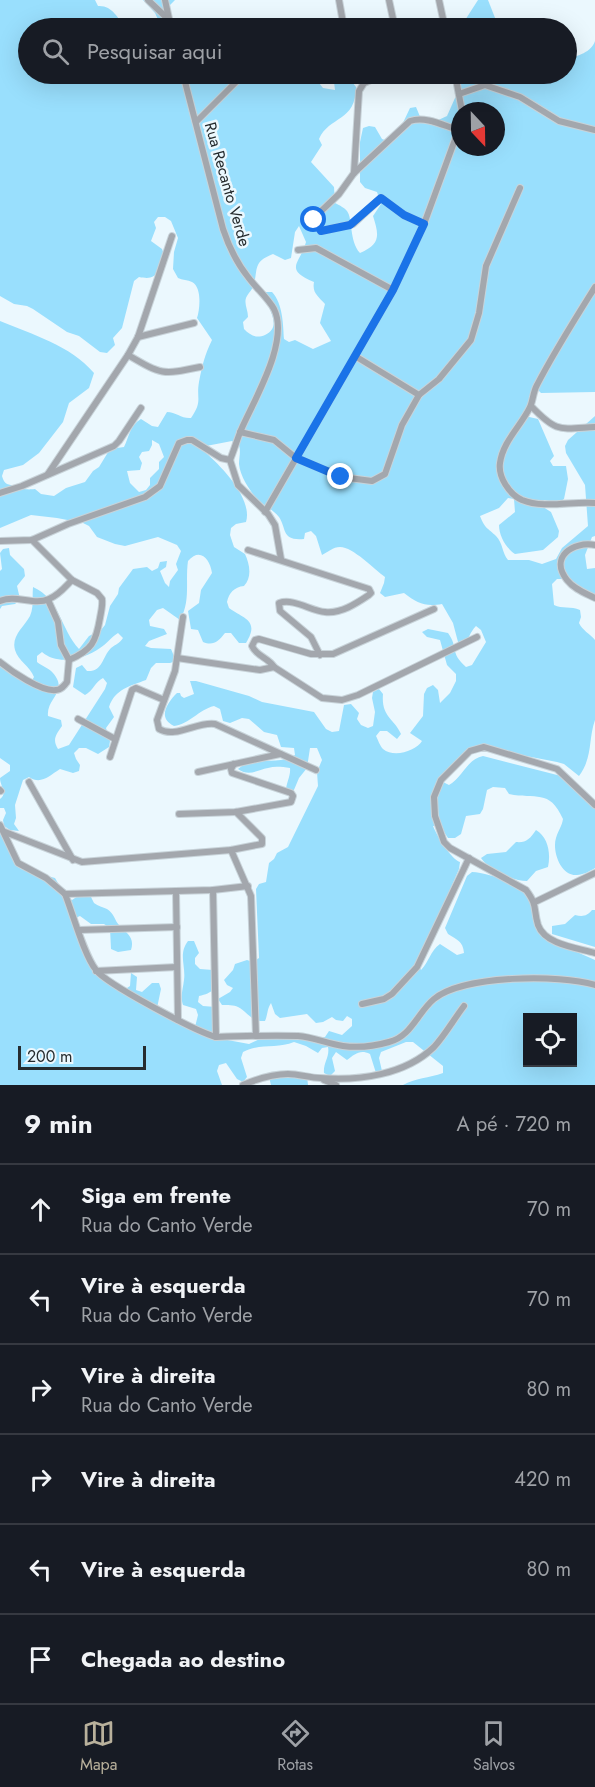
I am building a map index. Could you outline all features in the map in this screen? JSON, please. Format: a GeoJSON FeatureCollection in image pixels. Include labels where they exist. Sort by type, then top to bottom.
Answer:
{"type":"FeatureCollection","features":[{"type":"Feature","properties":{"kind":"street"},"geometry":{"type":"LineString","coordinates":[[148,0],[168,18]]}},
{"type":"Feature","properties":{"kind":"street"},"geometry":{"type":"LineString","coordinates":[[165,0],[168,18]]}},
{"type":"Feature","properties":{"kind":"street"},"geometry":{"type":"LineString","coordinates":[[339,0],[342,18]]}},
{"type":"Feature","properties":{"kind":"street"},"geometry":{"type":"LineString","coordinates":[[389,0],[393,18]]}},
{"type":"Feature","properties":{"kind":"street"},"geometry":{"type":"LineString","coordinates":[[439,0],[443,18]]}},
{"type":"Feature","properties":{"kind":"street","name":"Rua Recanto Verde"},"geometry":{"type":"LineString","coordinates":[[186,84],[223,229],[232,254],[272,306],[278,320],[277,340],[265,378],[230,460]]}},
{"type":"Feature","properties":{"kind":"street"},"geometry":{"type":"LineString","coordinates":[[196,122],[234,84]]}},
{"type":"Feature","properties":{"kind":"street"},"geometry":{"type":"LineString","coordinates":[[354,172],[359,91],[364,84]]}},
{"type":"Feature","properties":{"kind":"street"},"geometry":{"type":"LineString","coordinates":[[457,84],[460,102]]}},
{"type":"Feature","properties":{"kind":"street"},"geometry":{"type":"LineString","coordinates":[[459,94],[485,85],[520,97],[559,121],[595,130]]}},
{"type":"Feature","properties":{"kind":"street"},"geometry":{"type":"LineString","coordinates":[[424,224],[404,215],[381,198],[350,225],[321,231],[315,222],[316,216],[339,194],[354,172],[410,121],[418,118],[451,126]]}},
{"type":"Feature","properties":{"kind":"street"},"geometry":{"type":"LineString","coordinates":[[266,512],[393,290],[424,224],[451,150]]}},
{"type":"Feature","properties":{"kind":"street"},"geometry":{"type":"LineString","coordinates":[[240,432],[274,440],[296,458],[341,477],[372,481],[385,474],[402,425],[419,395],[439,379],[471,340],[479,313],[486,266],[520,188]]}},
{"type":"Feature","properties":{"kind":"street"},"geometry":{"type":"LineString","coordinates":[[48,474],[138,337],[172,236]]}},
{"type":"Feature","properties":{"kind":"street"},"geometry":{"type":"LineString","coordinates":[[298,250],[316,248],[393,290]]}},
{"type":"Feature","properties":{"kind":"street"},"geometry":{"type":"LineString","coordinates":[[595,287],[535,388],[531,406],[505,446],[499,465],[504,483],[516,496],[530,502],[595,503]]}},
{"type":"Feature","properties":{"kind":"street"},"geometry":{"type":"LineString","coordinates":[[138,337],[194,323]]}},
{"type":"Feature","properties":{"kind":"street"},"geometry":{"type":"LineString","coordinates":[[128,355],[157,371],[173,373],[200,367]]}},
{"type":"Feature","properties":{"kind":"street"},"geometry":{"type":"LineString","coordinates":[[355,356],[419,395]]}},
{"type":"Feature","properties":{"kind":"street"},"geometry":{"type":"LineString","coordinates":[[531,406],[555,427],[595,427]]}},
{"type":"Feature","properties":{"kind":"street"},"geometry":{"type":"LineString","coordinates":[[0,493],[10,491],[116,444],[141,408]]}},
{"type":"Feature","properties":{"kind":"street"},"geometry":{"type":"LineString","coordinates":[[0,541],[32,540],[68,524],[135,502],[154,492],[164,480],[176,449],[182,441],[192,440],[221,458],[230,460],[238,485],[266,512],[275,525],[281,560]]}},
{"type":"Feature","properties":{"kind":"street"},"geometry":{"type":"LineString","coordinates":[[58,457],[63,467]]}},
{"type":"Feature","properties":{"kind":"street"},"geometry":{"type":"LineString","coordinates":[[32,540],[72,580],[101,596],[103,603],[98,631],[92,645],[69,660]]}},
{"type":"Feature","properties":{"kind":"street"},"geometry":{"type":"LineString","coordinates":[[595,545],[585,543],[569,549],[563,556],[561,569],[575,587],[595,598]]}},
{"type":"Feature","properties":{"kind":"street"},"geometry":{"type":"LineString","coordinates":[[248,550],[370,590],[370,594],[365,598],[334,612],[318,611],[286,601],[279,603],[280,611],[311,637],[320,655]]}},
{"type":"Feature","properties":{"kind":"street"},"geometry":{"type":"LineString","coordinates":[[0,601],[9,598],[48,600],[72,580]]}},
{"type":"Feature","properties":{"kind":"street"},"geometry":{"type":"LineString","coordinates":[[0,662],[22,678],[54,691],[63,687],[67,682],[69,660],[61,645],[58,622],[48,600]]}},
{"type":"Feature","properties":{"kind":"street"},"geometry":{"type":"LineString","coordinates":[[434,609],[333,654],[311,654],[260,639],[255,640],[252,646],[254,652],[274,667],[322,698],[342,700],[358,695],[477,637]]}},
{"type":"Feature","properties":{"kind":"street"},"geometry":{"type":"LineString","coordinates":[[183,617],[177,658],[156,724],[163,732],[208,723],[215,724],[316,770]]}},
{"type":"Feature","properties":{"kind":"street"},"geometry":{"type":"LineString","coordinates":[[177,658],[260,670],[274,667]]}},
{"type":"Feature","properties":{"kind":"street"},"geometry":{"type":"LineString","coordinates":[[110,758],[134,688],[164,700]]}},
{"type":"Feature","properties":{"kind":"street"},"geometry":{"type":"LineString","coordinates":[[78,719],[115,740]]}},
{"type":"Feature","properties":{"kind":"street"},"geometry":{"type":"LineString","coordinates":[[595,805],[563,773],[553,767],[484,747],[475,748],[462,758],[441,780],[434,797],[435,816],[444,842],[450,848],[526,890],[535,902],[541,932],[558,942],[595,953]]}},
{"type":"Feature","properties":{"kind":"street"},"geometry":{"type":"LineString","coordinates":[[198,772],[281,754]]}},
{"type":"Feature","properties":{"kind":"street"},"geometry":{"type":"LineString","coordinates":[[179,814],[236,812],[290,803],[293,796],[291,793],[232,773],[234,764]]}},
{"type":"Feature","properties":{"kind":"street"},"geometry":{"type":"LineString","coordinates":[[29,782],[73,860]]}},
{"type":"Feature","properties":{"kind":"street"},"geometry":{"type":"LineString","coordinates":[[5,832],[73,860],[88,862],[231,850],[263,843],[262,838],[236,812]]}},
{"type":"Feature","properties":{"kind":"street"},"geometry":{"type":"LineString","coordinates":[[0,825],[18,863],[46,878],[65,894],[96,971],[178,1020],[216,1037],[300,1036],[345,1046],[376,1045],[392,1042],[406,1032],[436,997],[463,986],[523,978],[567,979],[595,986]]}},
{"type":"Feature","properties":{"kind":"street"},"geometry":{"type":"LineString","coordinates":[[231,850],[248,886],[252,903],[256,1036]]}},
{"type":"Feature","properties":{"kind":"street"},"geometry":{"type":"LineString","coordinates":[[362,1004],[384,999],[392,994],[417,967],[469,858]]}},
{"type":"Feature","properties":{"kind":"street"},"geometry":{"type":"LineString","coordinates":[[535,902],[595,873]]}},
{"type":"Feature","properties":{"kind":"street"},"geometry":{"type":"LineString","coordinates":[[65,894],[213,890],[248,886]]}},
{"type":"Feature","properties":{"kind":"street"},"geometry":{"type":"LineString","coordinates":[[213,890],[216,1037]]}},
{"type":"Feature","properties":{"kind":"street"},"geometry":{"type":"LineString","coordinates":[[176,891],[178,1020]]}},
{"type":"Feature","properties":{"kind":"street"},"geometry":{"type":"LineString","coordinates":[[79,930],[177,927]]}},
{"type":"Feature","properties":{"kind":"street"},"geometry":{"type":"LineString","coordinates":[[96,971],[177,967]]}},
{"type":"Feature","properties":{"kind":"street"},"geometry":{"type":"LineString","coordinates":[[243,1085],[287,1074],[321,1078],[372,1076],[402,1068],[426,1054],[436,1045],[464,1006]]}},
{"type":"Feature","properties":{"kind":"street"},"geometry":{"type":"LineString","coordinates":[[321,1078],[336,1085]]}},
{"type":"Feature","properties":{"kind":"shaded area"},"geometry":{"type":"Polygon","coordinates":[[[0,0],[95,0],[98,6],[107,8],[118,18],[18,18],[18,84],[320,84],[323,88],[335,90],[334,84],[354,84],[356,87],[352,107],[323,132],[319,139],[322,145],[311,162],[334,187],[335,203],[347,211],[354,243],[360,253],[372,246],[377,238],[373,216],[381,204],[377,192],[365,188],[360,182],[360,142],[363,128],[375,127],[382,139],[388,141],[401,127],[410,108],[416,107],[421,119],[434,122],[447,116],[451,107],[451,156],[505,156],[505,102],[453,102],[460,94],[459,84],[577,84],[577,56],[587,51],[595,41],[595,392],[541,393],[537,389],[525,416],[538,419],[554,456],[550,461],[553,466],[566,466],[568,479],[564,499],[558,503],[544,500],[540,505],[551,512],[559,531],[558,537],[543,550],[515,554],[504,541],[499,525],[515,512],[514,499],[508,498],[499,508],[480,516],[485,526],[498,539],[508,560],[529,560],[542,564],[556,559],[562,548],[588,526],[585,485],[566,453],[565,446],[568,440],[595,416],[595,536],[592,537],[585,555],[587,569],[595,568],[595,600],[564,579],[557,579],[552,584],[554,605],[580,610],[579,623],[595,640],[595,720],[588,755],[579,776],[564,764],[557,762],[505,752],[485,750],[471,752],[443,782],[449,785],[454,782],[469,764],[483,756],[565,777],[595,806],[595,868],[577,875],[571,874],[562,867],[556,855],[555,843],[563,819],[558,809],[547,799],[509,794],[505,788],[493,787],[487,790],[480,814],[466,816],[461,834],[455,838],[448,838],[440,826],[433,826],[449,852],[460,862],[418,964],[421,970],[440,944],[457,955],[464,953],[461,943],[448,934],[445,928],[467,876],[472,872],[496,877],[521,889],[531,901],[538,928],[543,937],[595,960],[595,1085],[403,1085],[443,1073],[443,1066],[413,1042],[406,1042],[381,1052],[379,1058],[382,1071],[376,1073],[370,1054],[360,1052],[347,1060],[336,1052],[332,1058],[335,1071],[330,1076],[324,1073],[328,1047],[322,1048],[318,1053],[294,1042],[243,1052],[241,1058],[247,1077],[243,1082],[237,1079],[226,1063],[219,1065],[217,1071],[222,1085],[0,1085],[0,830],[16,865],[21,869],[55,878],[66,897],[72,900],[78,896],[91,897],[94,903],[111,913],[131,939],[131,950],[118,952],[111,949],[110,928],[104,924],[91,924],[80,916],[73,919],[93,967],[124,990],[130,986],[131,973],[137,977],[136,990],[142,992],[152,983],[159,983],[161,989],[157,1008],[168,1018],[188,1029],[195,1027],[198,1015],[196,1009],[183,1005],[182,999],[183,951],[188,941],[194,941],[199,953],[195,958],[195,964],[200,969],[213,970],[218,975],[213,990],[199,996],[198,1002],[203,1006],[216,1007],[219,1014],[218,1033],[222,1039],[249,1044],[268,1035],[281,1036],[293,1032],[319,1038],[325,1037],[329,1031],[342,1035],[352,1026],[352,1019],[347,1016],[343,1021],[332,1017],[316,1023],[307,1014],[280,1018],[275,1014],[271,1003],[265,1021],[260,1021],[253,1019],[238,1007],[222,1005],[218,999],[233,988],[224,980],[235,964],[247,960],[253,962],[259,958],[256,889],[259,884],[266,882],[269,863],[277,853],[288,847],[318,786],[317,772],[322,760],[317,748],[310,748],[307,768],[299,778],[291,797],[286,794],[290,768],[273,767],[249,773],[238,769],[251,762],[282,760],[295,755],[294,748],[281,747],[277,735],[264,732],[249,719],[242,718],[230,723],[223,721],[220,709],[214,706],[185,723],[174,726],[166,719],[165,710],[177,693],[184,698],[194,694],[190,681],[196,681],[262,702],[314,712],[326,729],[332,732],[339,731],[344,705],[351,704],[359,713],[357,719],[361,725],[368,728],[373,726],[375,712],[372,698],[373,692],[379,689],[383,694],[386,713],[401,734],[397,739],[387,731],[380,731],[376,736],[382,748],[388,752],[404,752],[415,748],[422,741],[410,733],[423,716],[424,694],[427,688],[433,685],[438,690],[440,703],[450,693],[456,681],[456,674],[447,665],[440,640],[427,637],[422,632],[428,629],[448,633],[456,654],[466,667],[472,665],[486,642],[481,630],[476,626],[463,646],[458,642],[453,623],[442,604],[422,603],[404,593],[385,597],[380,593],[385,577],[351,551],[337,547],[322,555],[316,536],[311,531],[305,533],[304,539],[288,536],[279,517],[256,498],[245,482],[239,464],[239,445],[232,441],[206,446],[206,453],[228,475],[245,503],[246,522],[236,524],[231,528],[230,535],[234,547],[245,554],[249,575],[244,586],[232,591],[227,602],[229,608],[245,618],[251,625],[246,643],[239,643],[231,633],[225,633],[220,639],[210,644],[203,642],[198,630],[191,629],[188,611],[199,603],[201,590],[212,573],[204,556],[192,557],[188,561],[187,599],[180,620],[163,608],[157,610],[149,620],[150,626],[164,629],[167,634],[149,641],[145,646],[171,649],[176,661],[156,663],[146,680],[124,689],[115,696],[109,707],[114,717],[106,728],[110,741],[109,747],[98,754],[86,748],[79,748],[74,753],[80,765],[79,771],[73,773],[60,769],[41,780],[29,777],[23,780],[15,805],[14,824],[19,831],[10,830],[4,826],[3,820],[6,813],[4,808],[0,808],[0,799],[4,792],[0,778],[10,771],[10,765],[0,758],[0,662],[31,682],[34,677],[17,654],[14,645],[16,636],[31,613],[33,587],[42,592],[55,607],[79,649],[89,636],[101,630],[105,625],[110,606],[119,588],[133,569],[147,567],[152,571],[158,568],[160,562],[167,561],[166,567],[160,571],[169,587],[170,581],[178,570],[176,564],[181,551],[177,545],[158,537],[125,546],[115,544],[97,537],[89,526],[83,523],[57,518],[31,515],[0,528],[0,321],[62,348],[74,355],[94,373],[89,388],[69,403],[63,422],[39,453],[23,465],[4,470],[2,476],[7,484],[35,489],[41,494],[54,496],[66,488],[85,482],[99,467],[110,449],[124,447],[132,428],[141,419],[158,427],[167,412],[191,418],[198,404],[201,371],[212,340],[197,318],[199,293],[197,288],[192,282],[178,278],[173,269],[178,238],[171,221],[165,217],[158,217],[154,222],[156,228],[151,241],[162,249],[167,262],[150,278],[139,277],[134,281],[122,328],[113,338],[115,345],[107,353],[100,352],[79,336],[67,332],[27,306],[14,304],[0,296],[0,0]],[[299,226],[295,232],[291,258],[285,260],[273,254],[259,263],[254,285],[246,300],[248,317],[243,322],[244,329],[251,335],[262,336],[271,331],[274,321],[266,292],[272,292],[280,308],[284,339],[289,342],[295,340],[313,349],[331,341],[320,323],[325,304],[315,292],[314,282],[296,269],[306,242],[299,226]],[[152,440],[149,451],[142,452],[139,457],[142,463],[140,470],[127,471],[130,483],[139,492],[146,490],[150,485],[150,478],[159,469],[159,462],[164,457],[159,444],[152,440]],[[118,633],[105,645],[79,658],[56,659],[42,652],[37,656],[37,662],[53,673],[59,685],[48,710],[48,716],[61,720],[62,726],[55,740],[58,749],[69,745],[107,683],[103,678],[85,695],[73,687],[76,668],[82,665],[87,671],[96,669],[111,648],[123,638],[118,633]]]}},
{"type":"Feature","properties":{"kind":"shaded area"},"geometry":{"type":"Polygon","coordinates":[[[143,0],[175,0],[166,9],[170,18],[157,18],[143,0]]]}},
{"type":"Feature","properties":{"kind":"shaded area"},"geometry":{"type":"Polygon","coordinates":[[[478,0],[488,0],[495,18],[466,18],[478,0]]]}},
{"type":"Feature","properties":{"kind":"shaded area"},"geometry":{"type":"Polygon","coordinates":[[[9,548],[10,555],[24,569],[25,576],[17,586],[20,599],[15,604],[2,606],[0,609],[0,571],[2,569],[0,553],[3,549],[9,548]]]}},
{"type":"Feature","properties":{"kind":"shaded area"},"geometry":{"type":"Polygon","coordinates":[[[536,830],[548,846],[548,867],[536,871],[527,881],[502,874],[481,858],[487,854],[506,852],[516,842],[528,840],[536,830]]]}},
{"type":"Feature","properties":{"kind":"shaded area"},"geometry":{"type":"Polygon","coordinates":[[[595,910],[595,947],[552,934],[552,926],[565,924],[575,915],[585,916],[595,910]]]}},
{"type":"Feature","properties":{"kind":"shaded area"},"geometry":{"type":"Polygon","coordinates":[[[302,1072],[307,1076],[308,1085],[271,1085],[269,1077],[302,1072]]]}},
{"type":"Feature","properties":{"kind":"route"},"geometry":{"type":"LineString","coordinates":[[314,220],[321,231],[350,225],[381,198],[404,215],[424,224],[393,290],[296,458],[341,477]]}}]}
